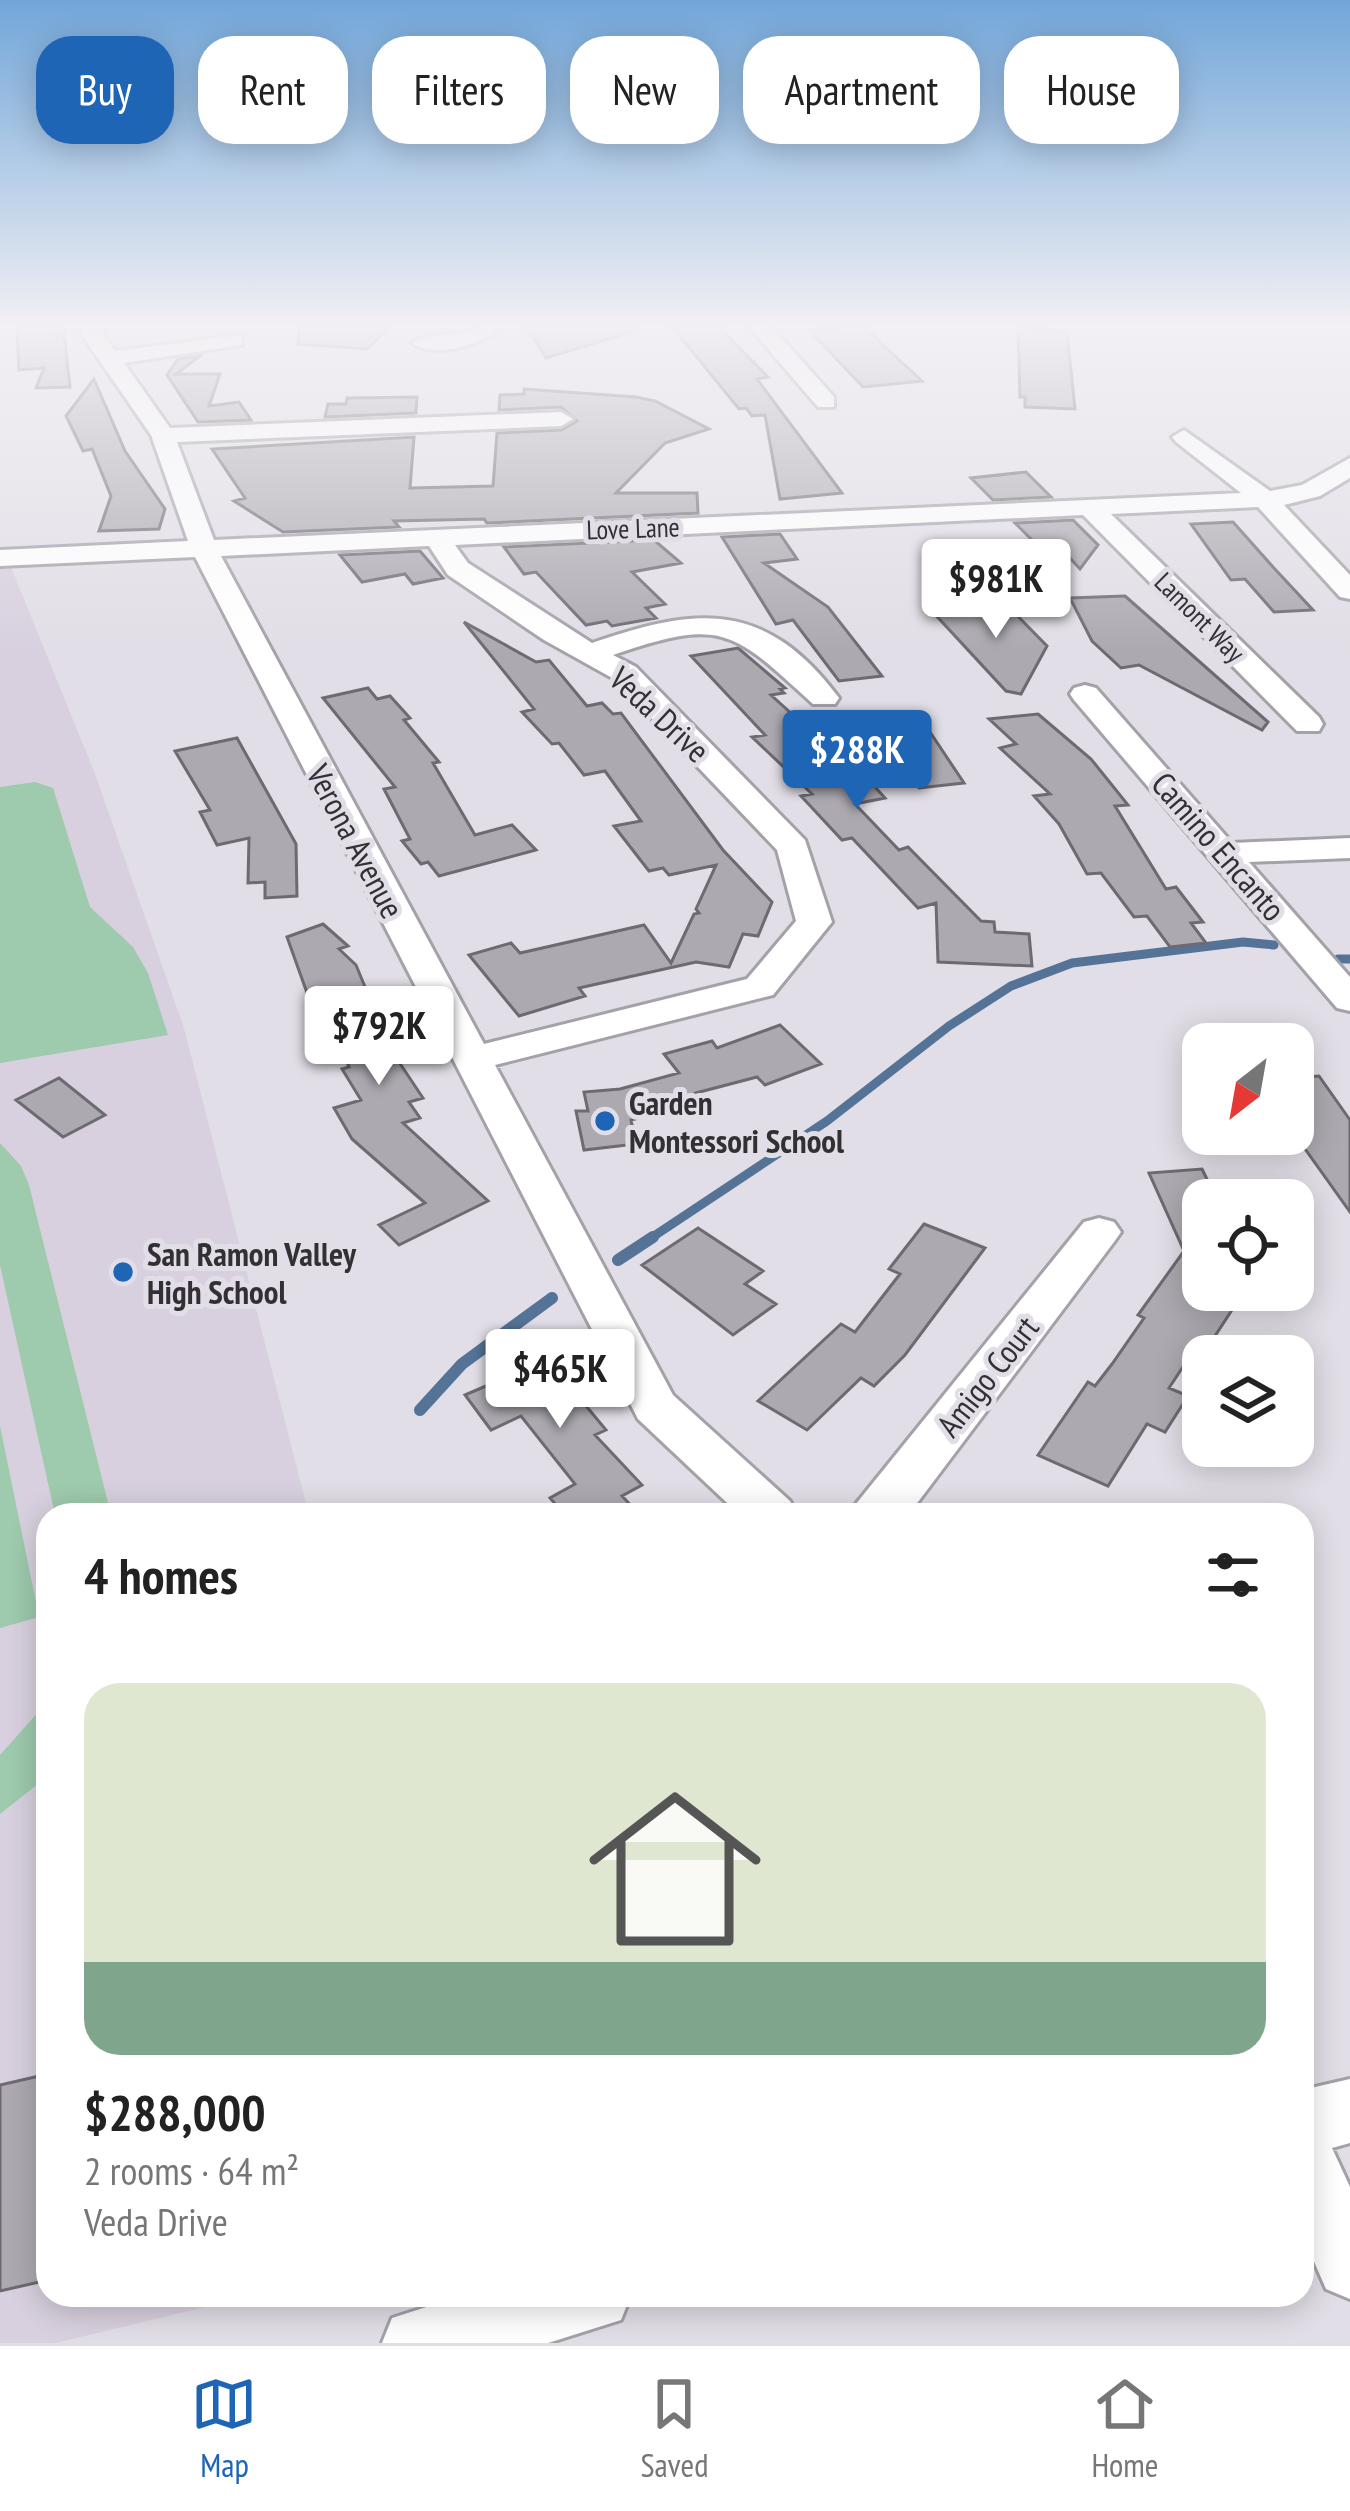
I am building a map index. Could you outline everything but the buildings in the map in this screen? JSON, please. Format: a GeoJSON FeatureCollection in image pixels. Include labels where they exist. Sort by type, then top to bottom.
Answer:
{"type":"FeatureCollection","features":[{"type":"Feature","properties":{"kind":"street","name":"Verona Avenue"},"geometry":{"type":"LineString","coordinates":[[161,432],[202,546],[655,1407],[759,1503]]}},
{"type":"Feature","properties":{"kind":"street"},"geometry":{"type":"LineString","coordinates":[[163,435],[229,432]]}},
{"type":"Feature","properties":{"kind":"street"},"geometry":{"type":"LineString","coordinates":[[1184,437],[1265,499],[1350,591]]}},
{"type":"Feature","properties":{"kind":"street","name":"Love Lane"},"geometry":{"type":"LineString","coordinates":[[0,558],[1265,499],[1305,496],[1324,489],[1350,465]]}},
{"type":"Feature","properties":{"kind":"street","name":"Lamont Way"},"geometry":{"type":"LineString","coordinates":[[1092,510],[1308,724]]}},
{"type":"Feature","properties":{"kind":"street","name":"Veda Drive"},"geometry":{"type":"LineString","coordinates":[[435,535],[458,569],[626,673],[793,847],[814,922],[760,987],[470,1059]]}},
{"type":"Feature","properties":{"kind":"street"},"geometry":{"type":"LineString","coordinates":[[590,653],[642,636],[712,625],[753,636],[824,698]]}},
{"type":"Feature","properties":{"kind":"street","name":"Camino Encanto"},"geometry":{"type":"LineString","coordinates":[[1085,694],[1350,1000]]}},
{"type":"Feature","properties":{"kind":"street"},"geometry":{"type":"LineString","coordinates":[[1227,853],[1350,848]]}},
{"type":"Feature","properties":{"kind":"street","name":"Amigo Court"},"geometry":{"type":"LineString","coordinates":[[885,1503],[1099,1232]]}},
{"type":"Feature","properties":{"kind":"street"},"geometry":{"type":"LineString","coordinates":[[1314,2120],[1350,2111]]}},
{"type":"Feature","properties":{"kind":"street"},"geometry":{"type":"LineString","coordinates":[[1314,2183],[1350,2265]]}},
{"type":"Feature","properties":{"kind":"street"},"geometry":{"type":"LineString","coordinates":[[417,2343],[551,2307]]}},
{"type":"Feature","properties":{"kind":"shaded area","name":"San Ramon Valley High School"},"geometry":{"type":"Polygon","coordinates":[[[0,564],[10,565],[94,771],[184,1028],[306,1503],[36,1503],[36,2307],[205,2307],[56,2343],[0,2343],[0,564]]]}},
{"type":"Feature","properties":{"kind":"green space"},"geometry":{"type":"Polygon","coordinates":[[[35,782],[53,788],[90,907],[133,947],[148,973],[168,1035],[0,1063],[0,787],[35,782]]]}},
{"type":"Feature","properties":{"kind":"green space"},"geometry":{"type":"Polygon","coordinates":[[[0,1143],[21,1166],[29,1185],[108,1503],[52,1503],[0,1265],[0,1143]]]}},
{"type":"Feature","properties":{"kind":"green space"},"geometry":{"type":"Polygon","coordinates":[[[0,1426],[36,1618],[0,1628],[0,1426]]]}},
{"type":"Feature","properties":{"kind":"green space"},"geometry":{"type":"Polygon","coordinates":[[[36,1714],[36,1786],[0,1814],[0,1755],[36,1714]]]}},
{"type":"Feature","properties":{"kind":"waterway"},"geometry":{"type":"LineString","coordinates":[[648,1240],[827,1121],[949,1026],[1011,986],[1072,963],[1243,942],[1274,945]]}},
{"type":"Feature","properties":{"kind":"waterway"},"geometry":{"type":"LineString","coordinates":[[1338,959],[1350,959]]}},
{"type":"Feature","properties":{"kind":"waterway"},"geometry":{"type":"LineString","coordinates":[[618,1260],[653,1237]]}},
{"type":"Feature","properties":{"kind":"waterway"},"geometry":{"type":"LineString","coordinates":[[420,1410],[462,1364],[552,1298]]}},
{"type":"Feature","properties":{"kind":"place","name":"Garden Montessori School"},"geometry":{"type":"Point","coordinates":[605,1121]}},
{"type":"Feature","properties":{"kind":"place","name":"San Ramon Valley High School"},"geometry":{"type":"Point","coordinates":[123,1272]}}]}
